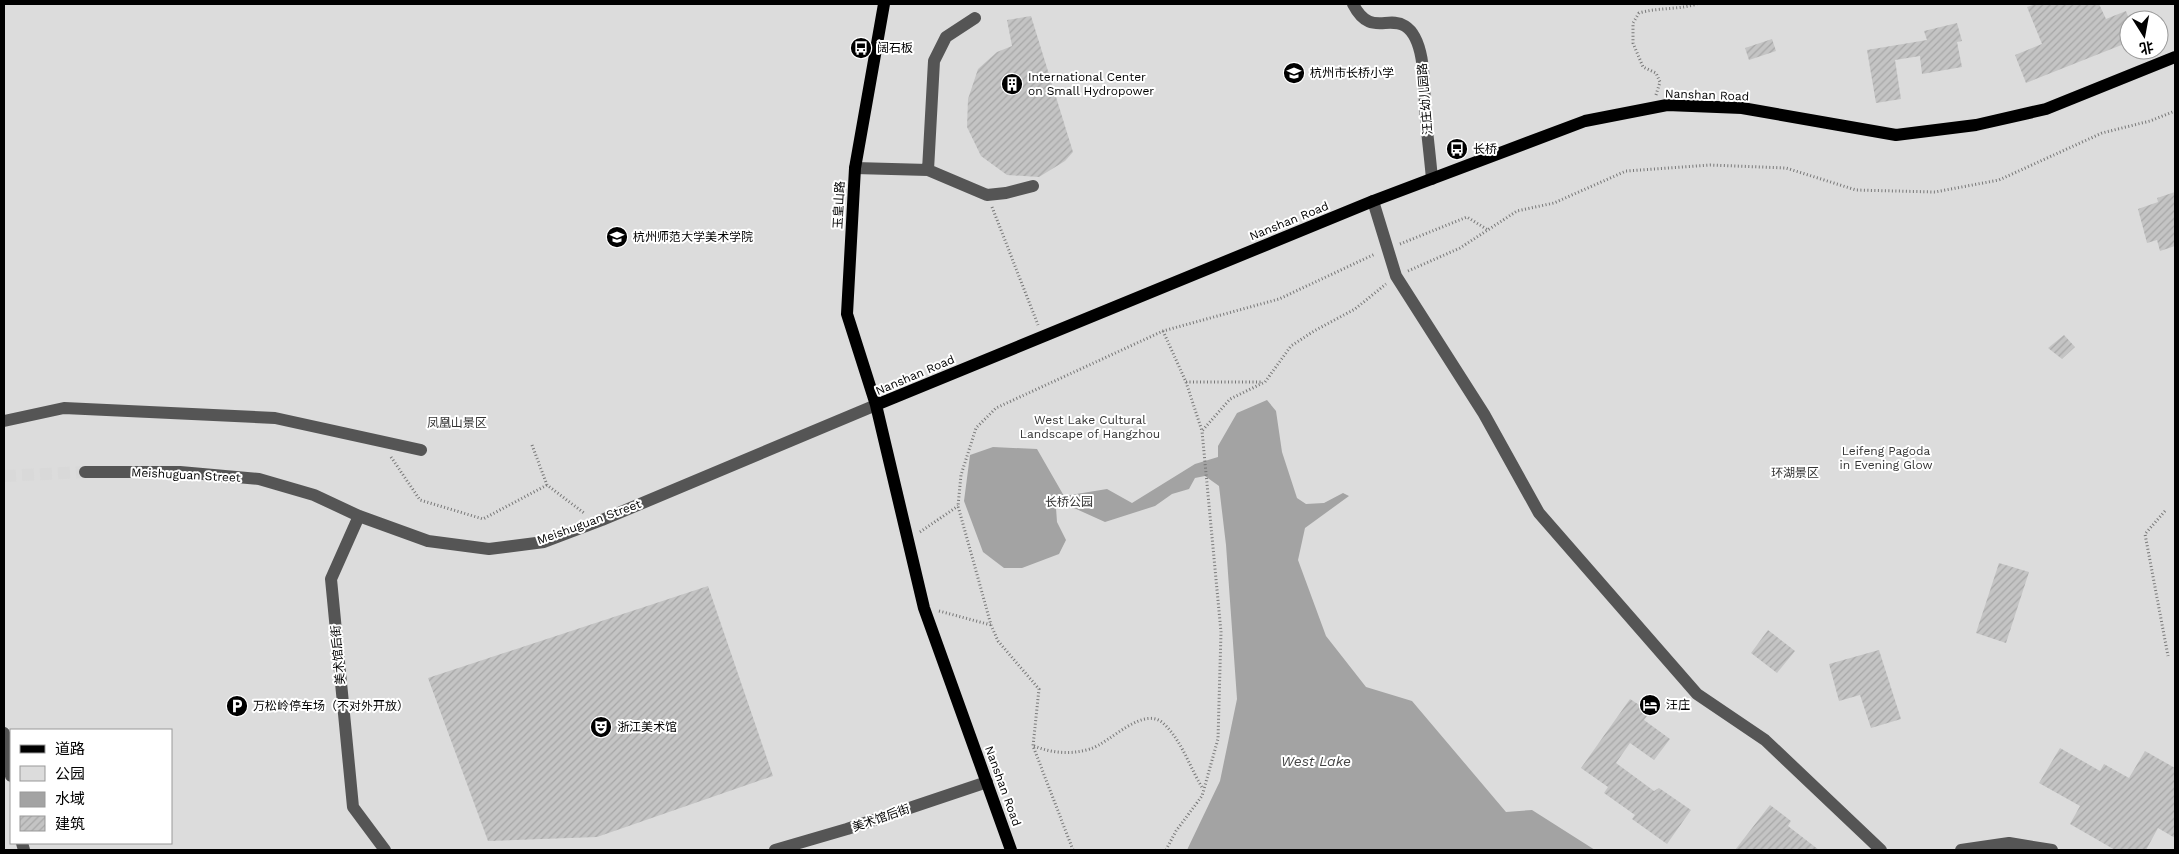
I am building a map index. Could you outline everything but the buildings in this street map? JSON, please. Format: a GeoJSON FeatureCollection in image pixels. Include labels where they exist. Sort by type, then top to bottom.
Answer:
{"type":"FeatureCollection","features":[{"type":"Feature","properties":{"kind":"main road","name":"玉皇山路"},"geometry":{"type":"LineString","coordinates":[[876,405],[847,314],[855,168],[884,4]]}},
{"type":"Feature","properties":{"kind":"main road","name":"Nanshan Road"},"geometry":{"type":"LineString","coordinates":[[1011,850],[924,608],[876,405],[1373,201],[1586,121],[1667,105],[1742,108],[1896,135],[1976,125],[2046,109],[2175,57]]}},
{"type":"Feature","properties":{"kind":"street","name":"汪庄幼儿园路"},"geometry":{"type":"LineString","coordinates":[[1352,4],[1357,12],[1366,20],[1379,24],[1394,23],[1405,26],[1415,38],[1424,74],[1425,110],[1432,179]]}},
{"type":"Feature","properties":{"kind":"street"},"geometry":{"type":"LineString","coordinates":[[928,170],[934,61],[946,38],[975,18]]}},
{"type":"Feature","properties":{"kind":"street"},"geometry":{"type":"LineString","coordinates":[[855,168],[928,170],[987,195],[1006,193],[1033,186]]}},
{"type":"Feature","properties":{"kind":"street"},"geometry":{"type":"LineString","coordinates":[[1373,201],[1396,276],[1484,414],[1539,513],[1697,694],[1765,740],[1881,850]]}},
{"type":"Feature","properties":{"kind":"street","name":"Meishuguan Street"},"geometry":{"type":"LineString","coordinates":[[85,472],[180,472],[259,478],[314,494],[359,516],[428,541],[490,549],[544,542],[876,405]]}},
{"type":"Feature","properties":{"kind":"street"},"geometry":{"type":"LineString","coordinates":[[4,421],[64,408],[275,418],[421,450]]}},
{"type":"Feature","properties":{"kind":"street","name":"美术馆后街"},"geometry":{"type":"LineString","coordinates":[[359,516],[331,579],[353,807],[385,850]]}},
{"type":"Feature","properties":{"kind":"street"},"geometry":{"type":"LineString","coordinates":[[4,733],[10,770]]}},
{"type":"Feature","properties":{"kind":"street","name":"美术馆后街"},"geometry":{"type":"LineString","coordinates":[[775,850],[847,829],[987,782]]}},
{"type":"Feature","properties":{"kind":"street"},"geometry":{"type":"LineString","coordinates":[[1961,850],[2009,843],[2052,850]]}},
{"type":"Feature","properties":{"kind":"path"},"geometry":{"type":"LineString","coordinates":[[1647,109],[1655,96],[1660,82],[1656,74],[1643,66],[1633,43],[1633,24],[1639,12],[1657,8],[1686,8],[1697,4]]}},
{"type":"Feature","properties":{"kind":"path"},"geometry":{"type":"LineString","coordinates":[[1202,431],[1230,399],[1266,382],[1291,346],[1355,309],[1396,276],[1460,248],[1517,211],[1554,203],[1626,171],[1710,165],[1786,168],[1856,190],[1935,192],[1999,180],[2102,133],[2150,121],[2175,111]]}},
{"type":"Feature","properties":{"kind":"path"},"geometry":{"type":"LineString","coordinates":[[987,195],[1042,337]]}},
{"type":"Feature","properties":{"kind":"path"},"geometry":{"type":"LineString","coordinates":[[1073,850],[1033,746],[1039,689],[998,641],[991,625],[958,506],[961,475],[976,428],[996,408],[1163,330],[1279,299],[1387,250],[1467,217],[1488,230]]}},
{"type":"Feature","properties":{"kind":"path"},"geometry":{"type":"LineString","coordinates":[[1163,330],[1186,382],[1202,431],[1222,632],[1218,739],[1202,796],[1176,831],[1166,850]]}},
{"type":"Feature","properties":{"kind":"path"},"geometry":{"type":"LineString","coordinates":[[1186,382],[1266,382]]}},
{"type":"Feature","properties":{"kind":"path"},"geometry":{"type":"LineString","coordinates":[[380,441],[420,500],[483,519],[547,485]]}},
{"type":"Feature","properties":{"kind":"path"},"geometry":{"type":"LineString","coordinates":[[532,445],[547,485],[596,522]]}},
{"type":"Feature","properties":{"kind":"path"},"geometry":{"type":"LineString","coordinates":[[908,540],[958,506]]}},
{"type":"Feature","properties":{"kind":"path"},"geometry":{"type":"LineString","coordinates":[[2166,511],[2145,534],[2168,656]]}},
{"type":"Feature","properties":{"kind":"path"},"geometry":{"type":"LineString","coordinates":[[924,608],[991,625]]}},
{"type":"Feature","properties":{"kind":"path"},"geometry":{"type":"LineString","coordinates":[[1033,746],[1062,754],[1092,749],[1145,718],[1156,718],[1164,724],[1180,745],[1204,790]]}},
{"type":"Feature","properties":{"kind":"green space","name":"West Lake Cultural Landscape of Hangzhou"},"geometry":{"type":"Polygon","coordinates":[[[4,4],[2175,4],[2175,850],[4,850],[4,4]]]}},
{"type":"Feature","properties":{"kind":"water","name":"West Lake"},"geometry":{"type":"Polygon","coordinates":[[[1267,400],[1276,411],[1282,452],[1297,498],[1306,504],[1324,503],[1343,493],[1349,496],[1305,528],[1298,560],[1326,636],[1366,687],[1412,701],[1506,812],[1532,810],[1595,850],[1187,850],[1220,781],[1237,699],[1226,545],[1219,486],[1205,476],[1195,478],[1189,489],[1172,494],[1155,506],[1105,522],[1074,508],[1056,508],[1057,522],[1066,540],[1059,554],[1022,568],[1004,568],[983,552],[964,501],[970,455],[993,447],[1037,449],[1064,496],[1107,489],[1132,503],[1195,464],[1218,457],[1218,446],[1237,413],[1267,400]]]}},
{"type":"Feature","properties":{"kind":"tunnel"},"geometry":{"type":"LineString","coordinates":[[4,476],[85,472]]}},
{"type":"Feature","properties":{"kind":"place","name":"阔石板"},"geometry":{"type":"Point","coordinates":[861,48]}},
{"type":"Feature","properties":{"kind":"place","name":"杭州市长桥小学"},"geometry":{"type":"Point","coordinates":[1294,73]}},
{"type":"Feature","properties":{"kind":"place","name":"International Center on Small Hydropower"},"geometry":{"type":"Point","coordinates":[1012,84]}},
{"type":"Feature","properties":{"kind":"place","name":"长桥"},"geometry":{"type":"Point","coordinates":[1457,149]}},
{"type":"Feature","properties":{"kind":"place","name":"杭州师范大学美术学院"},"geometry":{"type":"Point","coordinates":[617,237]}},
{"type":"Feature","properties":{"kind":"place","name":"汪庄"},"geometry":{"type":"Point","coordinates":[1650,705]}},
{"type":"Feature","properties":{"kind":"place","name":"万松岭停车场（不对外开放）"},"geometry":{"type":"Point","coordinates":[237,706]}},
{"type":"Feature","properties":{"kind":"place","name":"浙江美术馆"},"geometry":{"type":"Point","coordinates":[601,727]}},
{"type":"Feature","properties":{"kind":"park label","name":"凤凰山景区"},"geometry":{"type":"Point","coordinates":[457,423]}},
{"type":"Feature","properties":{"kind":"park label","name":"Leifeng Pagoda in Evening Glow"},"geometry":{"type":"Point","coordinates":[1886,458]}},
{"type":"Feature","properties":{"kind":"park label","name":"环湖景区"},"geometry":{"type":"Point","coordinates":[1795,473]}},
{"type":"Feature","properties":{"kind":"park label","name":"长桥公园"},"geometry":{"type":"Point","coordinates":[1069,502]}}]}
